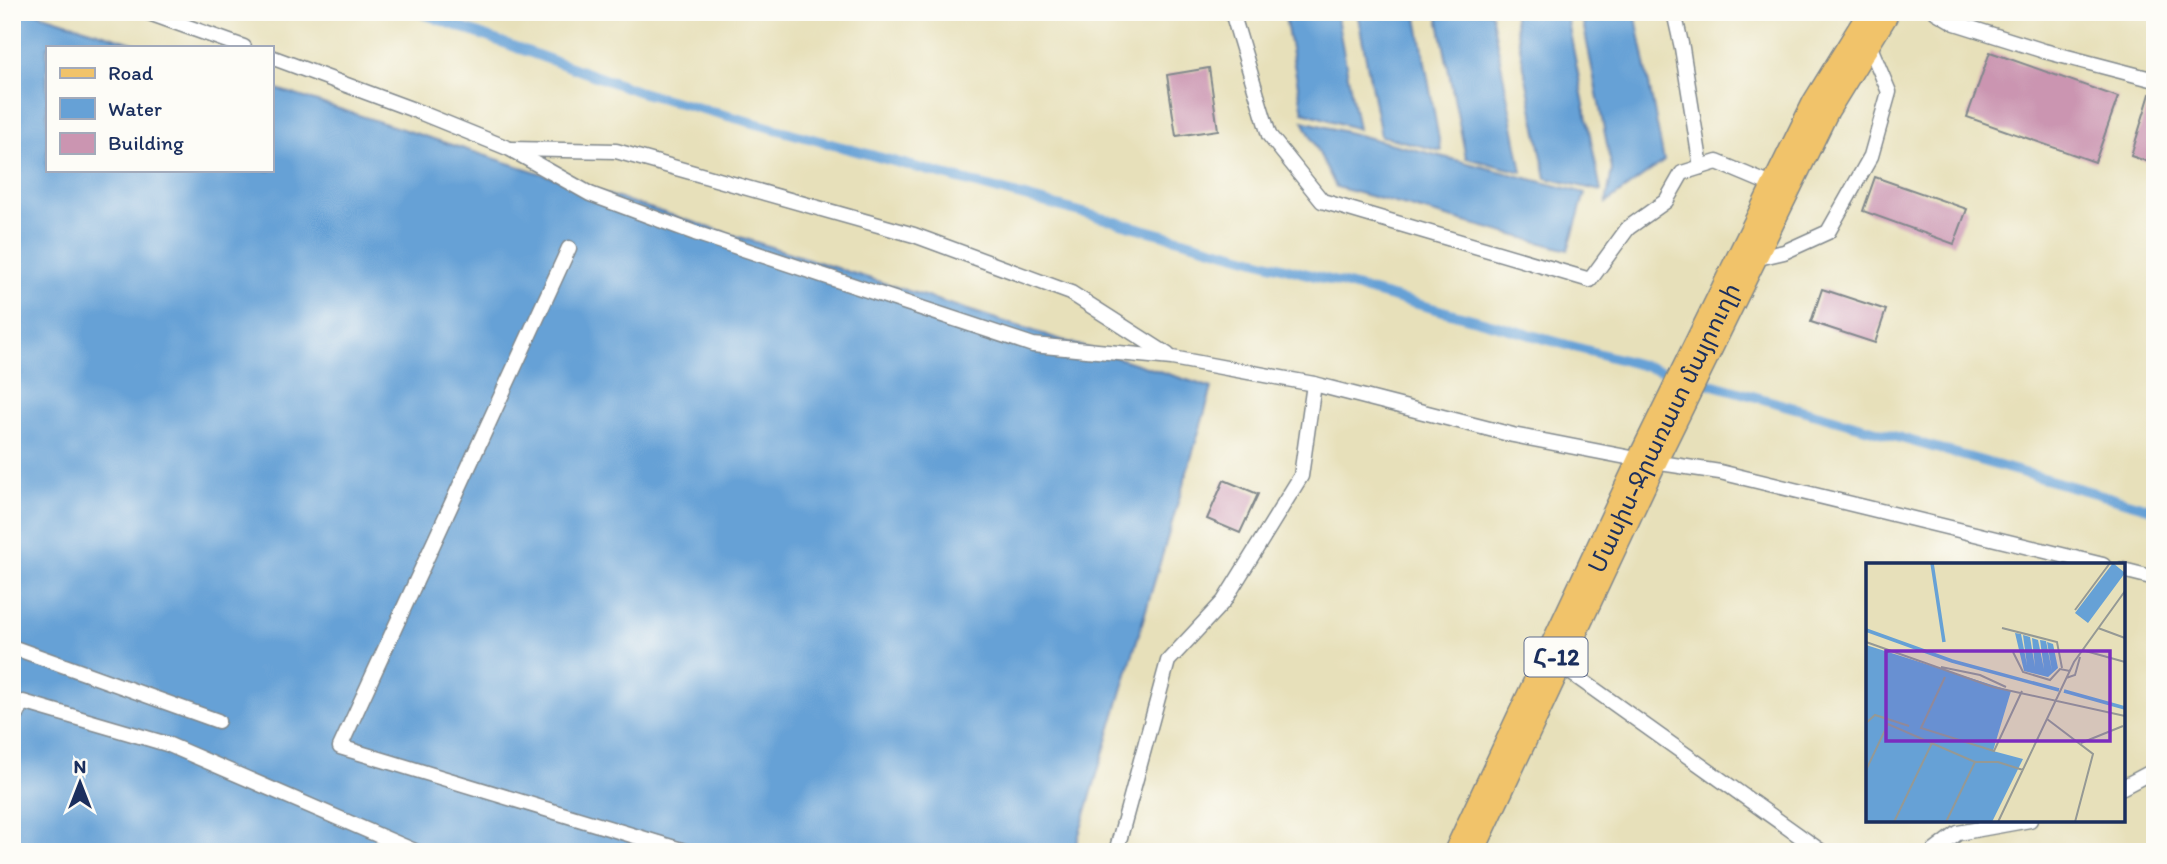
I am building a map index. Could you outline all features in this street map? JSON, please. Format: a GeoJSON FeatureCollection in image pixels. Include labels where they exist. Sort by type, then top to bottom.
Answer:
{"type":"FeatureCollection","features":[{"type":"Feature","properties":{"kind":"main road","name":"Մասիս-Ջրառատ մայրուղի"},"geometry":{"type":"LineString","coordinates":[[1464,852],[1726,299],[1821,106],[1872,23]]}},
{"type":"Feature","properties":{"kind":"lane"},"geometry":{"type":"LineString","coordinates":[[146,12],[241,46]]}},
{"type":"Feature","properties":{"kind":"lane"},"geometry":{"type":"LineString","coordinates":[[1232,12],[1269,135],[1322,201],[1590,280],[1628,228],[1666,201],[1682,173],[1717,162],[1781,189]]}},
{"type":"Feature","properties":{"kind":"lane"},"geometry":{"type":"LineString","coordinates":[[1674,12],[1701,167]]}},
{"type":"Feature","properties":{"kind":"lane"},"geometry":{"type":"LineString","coordinates":[[1936,12],[1955,23],[2044,51],[2155,80]]}},
{"type":"Feature","properties":{"kind":"lane"},"geometry":{"type":"LineString","coordinates":[[1745,261],[1784,252],[1828,232],[1871,156],[1889,92],[1872,23]]}},
{"type":"Feature","properties":{"kind":"lane"},"geometry":{"type":"LineString","coordinates":[[273,58],[510,149],[590,194],[695,233],[1033,345],[1172,358],[1314,384],[1513,435],[1655,446],[1720,472],[2095,563]]}},
{"type":"Feature","properties":{"kind":"lane"},"geometry":{"type":"LineString","coordinates":[[510,149],[616,151],[914,235],[1071,293],[1172,358]]}},
{"type":"Feature","properties":{"kind":"lane"},"geometry":{"type":"LineString","coordinates":[[569,248],[340,747],[688,852]]}},
{"type":"Feature","properties":{"kind":"lane"},"geometry":{"type":"LineString","coordinates":[[1116,852],[1168,661],[1224,601],[1301,475],[1314,384]]}},
{"type":"Feature","properties":{"kind":"lane"},"geometry":{"type":"LineString","coordinates":[[2125,570],[2155,578]]}},
{"type":"Feature","properties":{"kind":"lane"},"geometry":{"type":"LineString","coordinates":[[12,647],[218,721]]}},
{"type":"Feature","properties":{"kind":"lane"},"geometry":{"type":"LineString","coordinates":[[1555,661],[1822,852]]}},
{"type":"Feature","properties":{"kind":"lane"},"geometry":{"type":"LineString","coordinates":[[12,725],[23,702],[167,744],[417,852]]}},
{"type":"Feature","properties":{"kind":"lane"},"geometry":{"type":"LineString","coordinates":[[2125,786],[2155,770]]}},
{"type":"Feature","properties":{"kind":"lane"},"geometry":{"type":"LineString","coordinates":[[1933,852],[1958,833],[2019,822]]}},
{"type":"Feature","properties":{"kind":"water"},"geometry":{"type":"Polygon","coordinates":[[[12,12],[34,12],[142,46],[46,46],[46,172],[273,172],[273,88],[1212,388],[1074,852],[12,852],[12,12]]]}},
{"type":"Feature","properties":{"kind":"water"},"geometry":{"type":"Polygon","coordinates":[[[1284,12],[1336,12],[1358,129],[1303,112],[1284,12]]]}},
{"type":"Feature","properties":{"kind":"water"},"geometry":{"type":"Polygon","coordinates":[[[1357,12],[1416,12],[1441,151],[1381,136],[1357,12]]]}},
{"type":"Feature","properties":{"kind":"water"},"geometry":{"type":"Polygon","coordinates":[[[1437,12],[1491,12],[1522,172],[1466,158],[1437,12]]]}},
{"type":"Feature","properties":{"kind":"water"},"geometry":{"type":"Polygon","coordinates":[[[1513,12],[1566,12],[1601,191],[1546,178],[1513,12]]]}},
{"type":"Feature","properties":{"kind":"water"},"geometry":{"type":"Polygon","coordinates":[[[1581,12],[1635,12],[1664,161],[1606,203],[1612,170],[1581,12]]]}},
{"type":"Feature","properties":{"kind":"water"},"geometry":{"type":"Polygon","coordinates":[[[1303,121],[1585,193],[1568,250],[1336,187],[1303,121]]]}},
{"type":"Feature","properties":{"kind":"building"},"geometry":{"type":"Polygon","coordinates":[[[1990,52],[2118,97],[2095,162],[1967,117],[1990,52]]]}},
{"type":"Feature","properties":{"kind":"building"},"geometry":{"type":"Polygon","coordinates":[[[1209,68],[1218,130],[1176,136],[1167,75],[1209,68]]]}},
{"type":"Feature","properties":{"kind":"building"},"geometry":{"type":"Polygon","coordinates":[[[2150,94],[2155,95],[2155,164],[2131,156],[2150,94]]]}},
{"type":"Feature","properties":{"kind":"building"},"geometry":{"type":"Polygon","coordinates":[[[1875,177],[1967,209],[1954,244],[1863,211],[1875,177]]]}},
{"type":"Feature","properties":{"kind":"building"},"geometry":{"type":"Polygon","coordinates":[[[1822,289],[1886,310],[1875,343],[1811,322],[1822,289]]]}},
{"type":"Feature","properties":{"kind":"building"},"geometry":{"type":"Polygon","coordinates":[[[1224,480],[1258,494],[1240,533],[1207,519],[1224,480]]]}},
{"type":"Feature","properties":{"kind":"waterway"},"geometry":{"type":"LineString","coordinates":[[418,12],[640,92],[1681,376]]}},
{"type":"Feature","properties":{"kind":"waterway"},"geometry":{"type":"LineString","coordinates":[[1696,380],[2155,510]]}}]}
